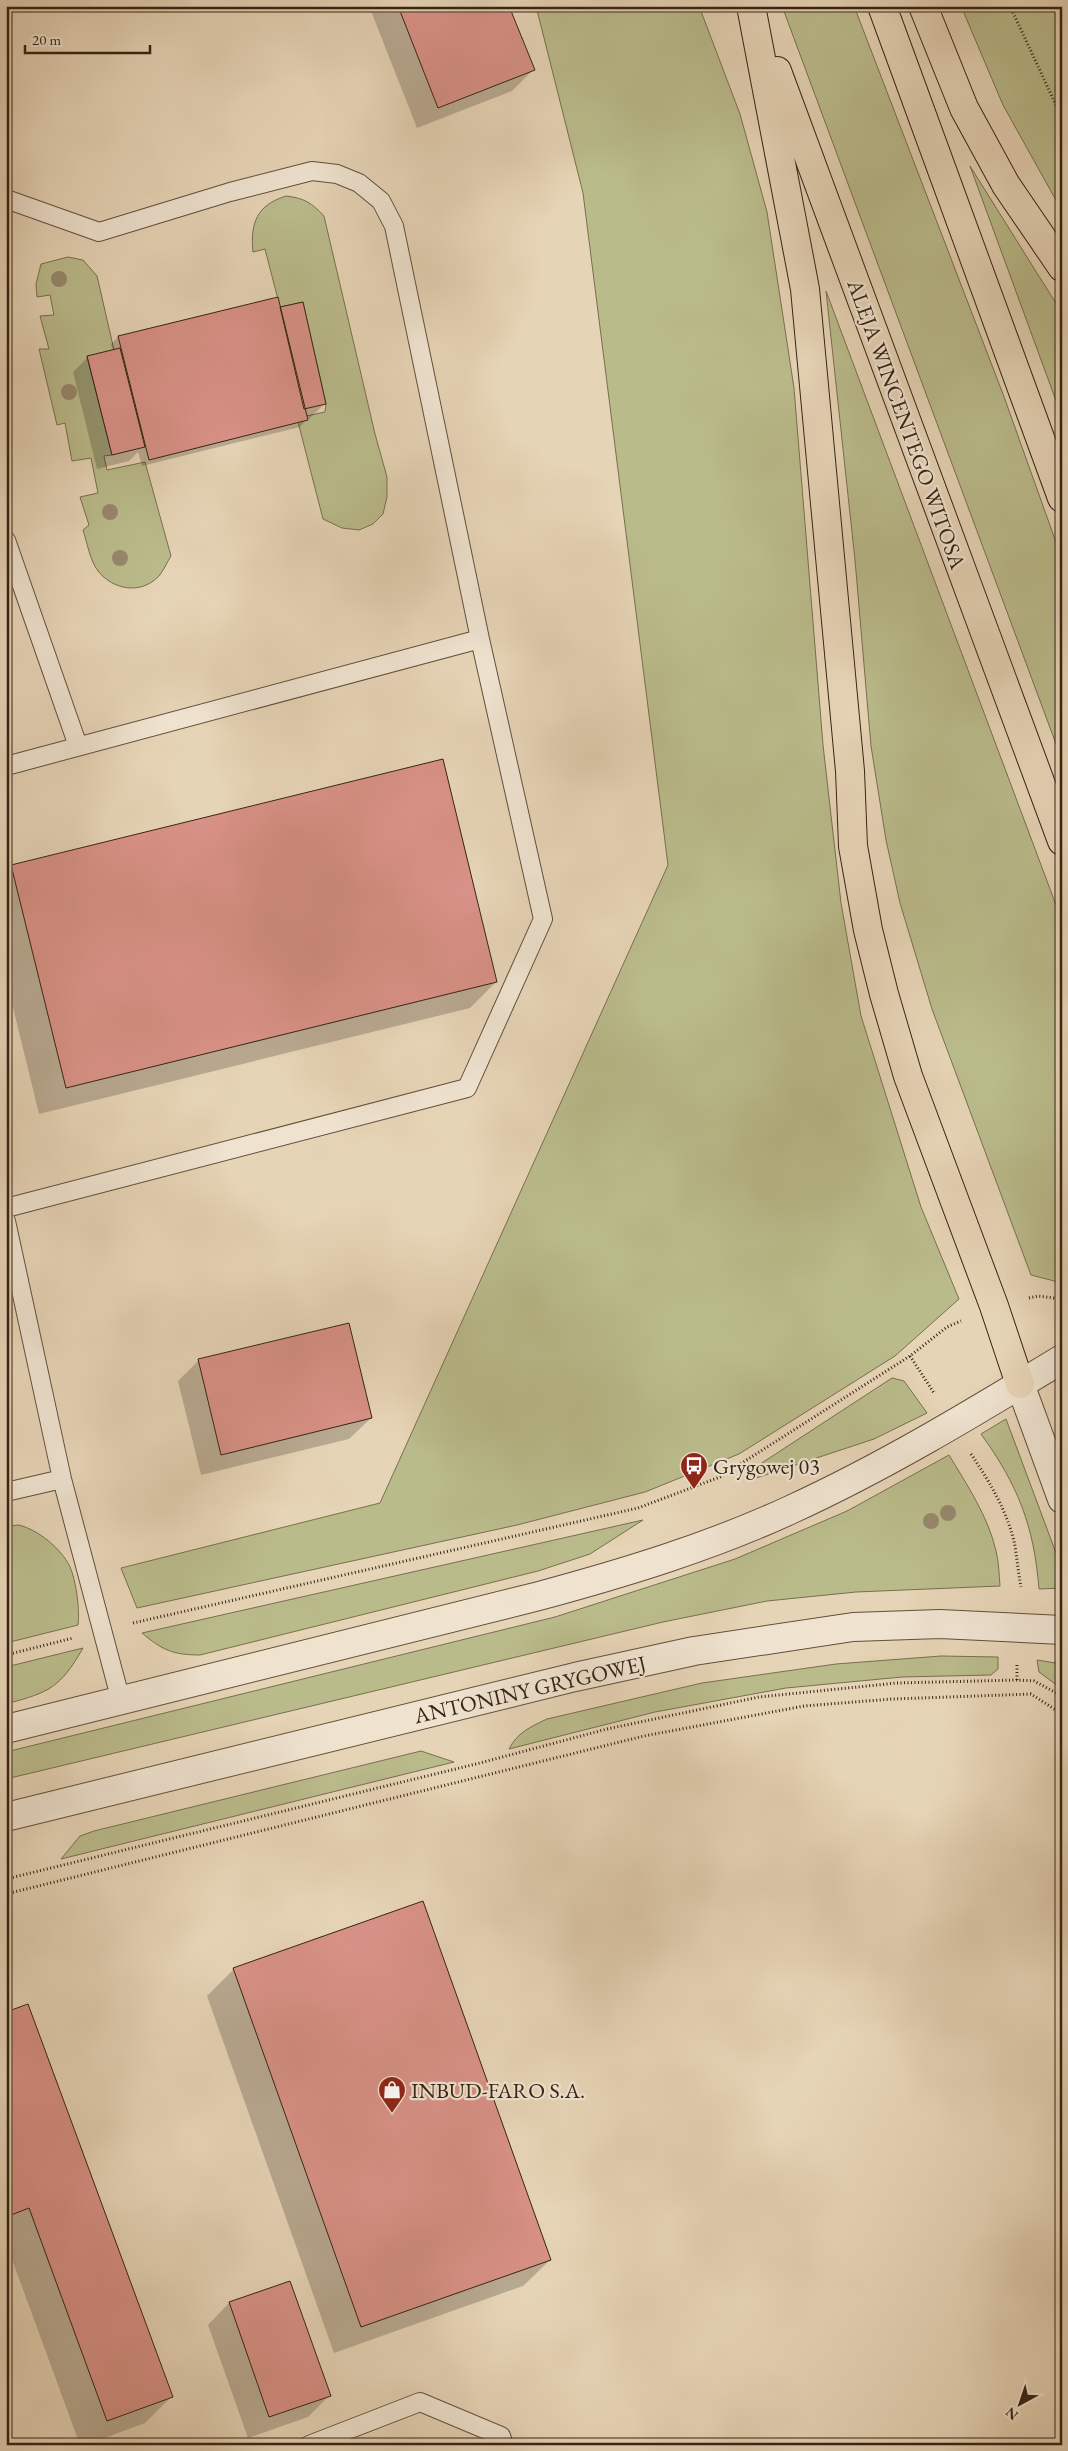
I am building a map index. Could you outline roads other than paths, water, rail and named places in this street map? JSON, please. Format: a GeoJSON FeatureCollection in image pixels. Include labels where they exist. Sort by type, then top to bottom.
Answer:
{"type":"FeatureCollection","features":[{"type":"Feature","properties":{"kind":"main road","name":"ALEJA WINCENTEGO WITOSA"},"geometry":{"type":"LineString","coordinates":[[752,6],[1062,841]]}},
{"type":"Feature","properties":{"kind":"main road"},"geometry":{"type":"LineString","coordinates":[[752,6],[806,289],[850,771],[853,846],[866,920],[884,994],[908,1076],[994,1306],[1020,1384]]}},
{"type":"Feature","properties":{"kind":"main road"},"geometry":{"type":"LineString","coordinates":[[882,6],[1062,498]]}},
{"type":"Feature","properties":{"kind":"main road"},"geometry":{"type":"LineString","coordinates":[[923,6],[964,108],[1006,185],[1062,267]]}},
{"type":"Feature","properties":{"kind":"street"},"geometry":{"type":"LineString","coordinates":[[6,1729],[539,1596],[616,1575],[727,1536],[836,1488],[953,1424],[1062,1359]]}},
{"type":"Feature","properties":{"kind":"street"},"geometry":{"type":"LineString","coordinates":[[1020,1384],[1062,1499]]}},
{"type":"Feature","properties":{"kind":"street","name":"ANTONINY GRYGOWEJ"},"geometry":{"type":"LineString","coordinates":[[6,1817],[575,1677],[694,1650],[853,1628],[940,1624],[1062,1630]]}},
{"type":"Feature","properties":{"kind":"lane"},"geometry":{"type":"LineString","coordinates":[[6,199],[99,232],[230,192],[312,171],[337,174],[359,183],[380,200],[394,226],[480,639],[544,920],[467,1088],[6,1208]]}},
{"type":"Feature","properties":{"kind":"lane"},"geometry":{"type":"LineString","coordinates":[[6,540],[78,746]]}},
{"type":"Feature","properties":{"kind":"lane"},"geometry":{"type":"LineString","coordinates":[[6,766],[480,639]]}},
{"type":"Feature","properties":{"kind":"lane"},"geometry":{"type":"LineString","coordinates":[[6,1221],[62,1479],[121,1701]]}},
{"type":"Feature","properties":{"kind":"lane"},"geometry":{"type":"LineString","coordinates":[[6,1492],[62,1479]]}},
{"type":"Feature","properties":{"kind":"lane"},"geometry":{"type":"LineString","coordinates":[[309,2445],[420,2402],[500,2436],[504,2445]]}},
{"type":"Feature","properties":{"kind":"place","name":"Grygowej 03"},"geometry":{"type":"Point","coordinates":[694,1490]}},
{"type":"Feature","properties":{"kind":"place","name":"INBUD-FARO S.A."},"geometry":{"type":"Point","coordinates":[392,2114]}}]}
